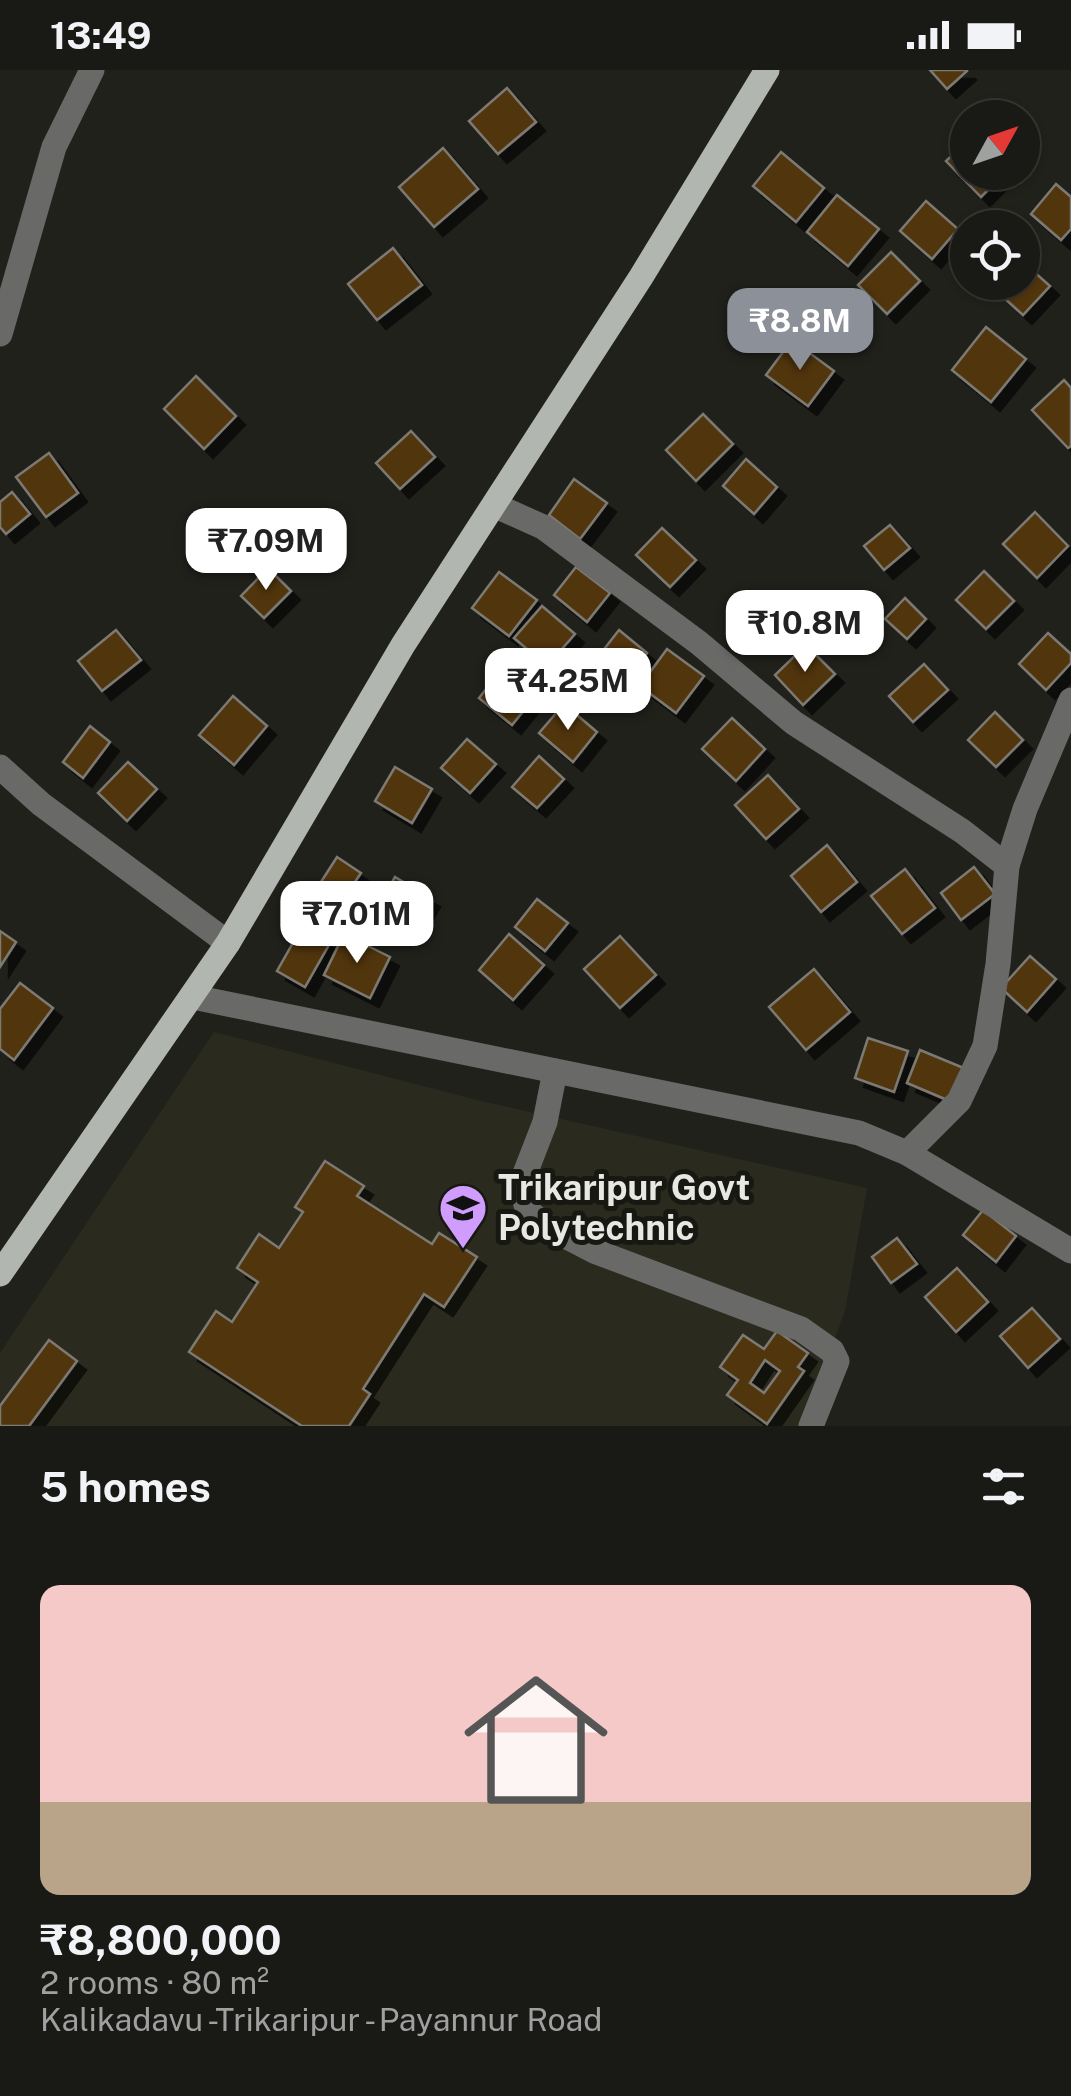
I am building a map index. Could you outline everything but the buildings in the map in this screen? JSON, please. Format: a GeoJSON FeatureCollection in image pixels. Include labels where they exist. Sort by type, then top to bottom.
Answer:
{"type":"FeatureCollection","features":[{"type":"Feature","properties":{"kind":"main road"},"geometry":{"type":"LineString","coordinates":[[0,1274],[228,943],[403,646],[640,278],[767,70]]}},
{"type":"Feature","properties":{"kind":"street"},"geometry":{"type":"LineString","coordinates":[[0,334],[54,147],[92,70]]}},
{"type":"Feature","properties":{"kind":"street"},"geometry":{"type":"LineString","coordinates":[[494,505],[543,527],[699,642],[794,723],[883,778],[1008,866]]}},
{"type":"Feature","properties":{"kind":"street"},"geometry":{"type":"LineString","coordinates":[[907,1153],[959,1101],[985,1046],[1008,866],[1024,809],[1071,700]]}},
{"type":"Feature","properties":{"kind":"street"},"geometry":{"type":"LineString","coordinates":[[0,767],[41,804],[228,943]]}},
{"type":"Feature","properties":{"kind":"street"},"geometry":{"type":"LineString","coordinates":[[192,996],[859,1133],[907,1153],[1071,1251]]}},
{"type":"Feature","properties":{"kind":"street"},"geometry":{"type":"LineString","coordinates":[[555,1071],[546,1122],[521,1184],[527,1209],[542,1224],[594,1251],[802,1329],[832,1350],[837,1360],[810,1426]]}},
{"type":"Feature","properties":{"kind":"shaded area","name":"Trikaripur Govt Polytechnic"},"geometry":{"type":"Polygon","coordinates":[[[214,1032],[477,1100],[867,1188],[845,1311],[802,1426],[0,1426],[0,1353],[214,1032]]]}},
{"type":"Feature","properties":{"kind":"place","name":"Trikaripur Govt Polytechnic"},"geometry":{"type":"Point","coordinates":[463,1250]}}]}
